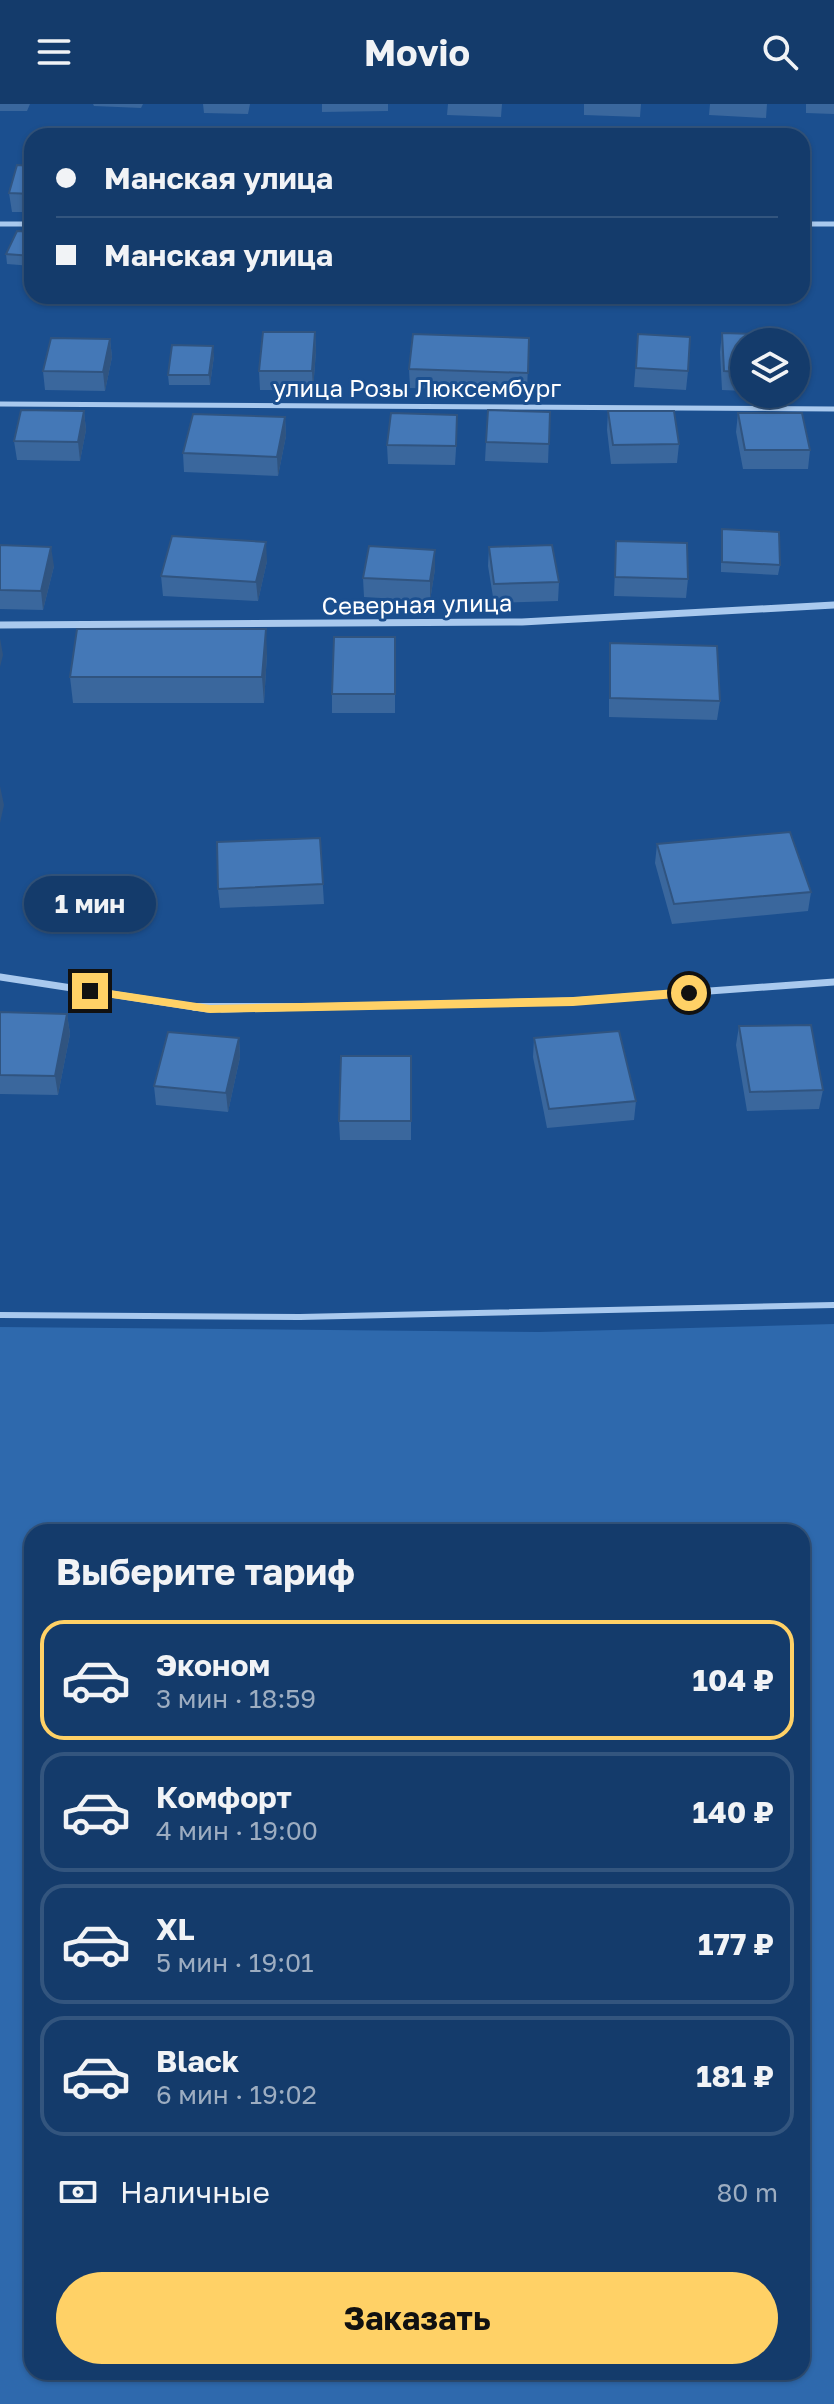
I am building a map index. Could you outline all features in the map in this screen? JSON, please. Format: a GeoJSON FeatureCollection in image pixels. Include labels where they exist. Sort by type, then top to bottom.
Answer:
{"type":"FeatureCollection","features":[{"type":"Feature","properties":{"kind":"street"},"geometry":{"type":"LineString","coordinates":[[0,224],[24,224]]}},
{"type":"Feature","properties":{"kind":"street"},"geometry":{"type":"LineString","coordinates":[[810,224],[834,224]]}},
{"type":"Feature","properties":{"kind":"street","name":"улица Розы Люксембург"},"geometry":{"type":"LineString","coordinates":[[0,404],[834,409]]}},
{"type":"Feature","properties":{"kind":"street","name":"Северная улица"},"geometry":{"type":"LineString","coordinates":[[0,625],[430,625],[724,615],[834,605]]}},
{"type":"Feature","properties":{"kind":"street"},"geometry":{"type":"LineString","coordinates":[[0,977],[210,1009],[573,1001],[834,982]]}},
{"type":"Feature","properties":{"kind":"lane"},"geometry":{"type":"LineString","coordinates":[[0,1315],[300,1317],[834,1305]]}},
{"type":"Feature","properties":{"kind":"shaded area"},"geometry":{"type":"Polygon","coordinates":[[[834,1324],[834,2404],[0,2404],[0,1327],[539,1332],[834,1324]]]}},
{"type":"Feature","properties":{"kind":"building"},"geometry":{"type":"Polygon","coordinates":[[[17,165],[24,165],[24,194],[9,193],[17,165]]]}},
{"type":"Feature","properties":{"kind":"building"},"geometry":{"type":"Polygon","coordinates":[[[17,231],[24,231],[24,255],[6,254],[17,231]]]}},
{"type":"Feature","properties":{"kind":"building"},"geometry":{"type":"Polygon","coordinates":[[[263,332],[315,332],[312,371],[259,371],[263,332]]]}},
{"type":"Feature","properties":{"kind":"building"},"geometry":{"type":"Polygon","coordinates":[[[722,333],[730,333],[730,371],[724,371],[722,333]]]}},
{"type":"Feature","properties":{"kind":"building"},"geometry":{"type":"Polygon","coordinates":[[[413,334],[529,338],[528,373],[409,369],[413,334]]]}},
{"type":"Feature","properties":{"kind":"building"},"geometry":{"type":"Polygon","coordinates":[[[638,334],[690,337],[688,371],[636,368],[638,334]]]}},
{"type":"Feature","properties":{"kind":"building"},"geometry":{"type":"Polygon","coordinates":[[[51,338],[110,339],[103,372],[43,371],[51,338]]]}},
{"type":"Feature","properties":{"kind":"building"},"geometry":{"type":"Polygon","coordinates":[[[172,345],[213,346],[209,375],[168,375],[172,345]]]}},
{"type":"Feature","properties":{"kind":"building"},"geometry":{"type":"Polygon","coordinates":[[[21,410],[84,411],[78,442],[14,441],[21,410]]]}},
{"type":"Feature","properties":{"kind":"building"},"geometry":{"type":"Polygon","coordinates":[[[488,410],[550,412],[549,444],[486,442],[488,410]]]}},
{"type":"Feature","properties":{"kind":"building"},"geometry":{"type":"Polygon","coordinates":[[[608,411],[674,411],[679,444],[613,445],[608,411]]]}},
{"type":"Feature","properties":{"kind":"building"},"geometry":{"type":"Polygon","coordinates":[[[391,413],[457,415],[456,446],[387,445],[391,413]]]}},
{"type":"Feature","properties":{"kind":"building"},"geometry":{"type":"Polygon","coordinates":[[[738,413],[802,413],[810,450],[745,450],[738,413]]]}},
{"type":"Feature","properties":{"kind":"building"},"geometry":{"type":"Polygon","coordinates":[[[193,414],[285,417],[277,457],[183,453],[193,414]]]}},
{"type":"Feature","properties":{"kind":"building"},"geometry":{"type":"Polygon","coordinates":[[[722,529],[779,532],[780,565],[722,562],[722,529]]]}},
{"type":"Feature","properties":{"kind":"building"},"geometry":{"type":"Polygon","coordinates":[[[172,536],[266,542],[256,582],[161,576],[172,536]]]}},
{"type":"Feature","properties":{"kind":"building"},"geometry":{"type":"Polygon","coordinates":[[[616,541],[687,543],[688,579],[615,577],[616,541]]]}},
{"type":"Feature","properties":{"kind":"building"},"geometry":{"type":"Polygon","coordinates":[[[0,545],[51,547],[41,591],[0,590],[0,545]]]}},
{"type":"Feature","properties":{"kind":"building"},"geometry":{"type":"Polygon","coordinates":[[[552,545],[559,582],[494,584],[489,547],[552,545]]]}},
{"type":"Feature","properties":{"kind":"building"},"geometry":{"type":"Polygon","coordinates":[[[369,546],[435,550],[430,581],[363,578],[369,546]]]}},
{"type":"Feature","properties":{"kind":"building"},"geometry":{"type":"Polygon","coordinates":[[[77,629],[266,629],[262,677],[70,677],[77,629]]]}},
{"type":"Feature","properties":{"kind":"building"},"geometry":{"type":"Polygon","coordinates":[[[334,637],[395,637],[395,694],[332,694],[334,637]]]}},
{"type":"Feature","properties":{"kind":"building"},"geometry":{"type":"Polygon","coordinates":[[[610,643],[717,646],[720,701],[610,698],[610,643]]]}},
{"type":"Feature","properties":{"kind":"building"},"geometry":{"type":"Polygon","coordinates":[[[790,832],[811,892],[674,904],[657,844],[790,832]]]}},
{"type":"Feature","properties":{"kind":"building"},"geometry":{"type":"Polygon","coordinates":[[[320,838],[323,884],[218,889],[217,842],[320,838]]]}},
{"type":"Feature","properties":{"kind":"building"},"geometry":{"type":"Polygon","coordinates":[[[0,1012],[67,1014],[55,1076],[0,1075],[0,1012]]]}},
{"type":"Feature","properties":{"kind":"building"},"geometry":{"type":"Polygon","coordinates":[[[811,1025],[823,1090],[750,1092],[739,1026],[811,1025]]]}},
{"type":"Feature","properties":{"kind":"building"},"geometry":{"type":"Polygon","coordinates":[[[619,1031],[636,1101],[549,1109],[534,1038],[619,1031]]]}},
{"type":"Feature","properties":{"kind":"building"},"geometry":{"type":"Polygon","coordinates":[[[168,1032],[239,1038],[226,1093],[154,1086],[168,1032]]]}},
{"type":"Feature","properties":{"kind":"building"},"geometry":{"type":"Polygon","coordinates":[[[341,1056],[411,1056],[411,1121],[339,1121],[341,1056]]]}},
{"type":"Feature","properties":{"kind":"route"},"geometry":{"type":"LineString","coordinates":[[90,991],[210,1009],[573,1001],[689,993]]}}]}
